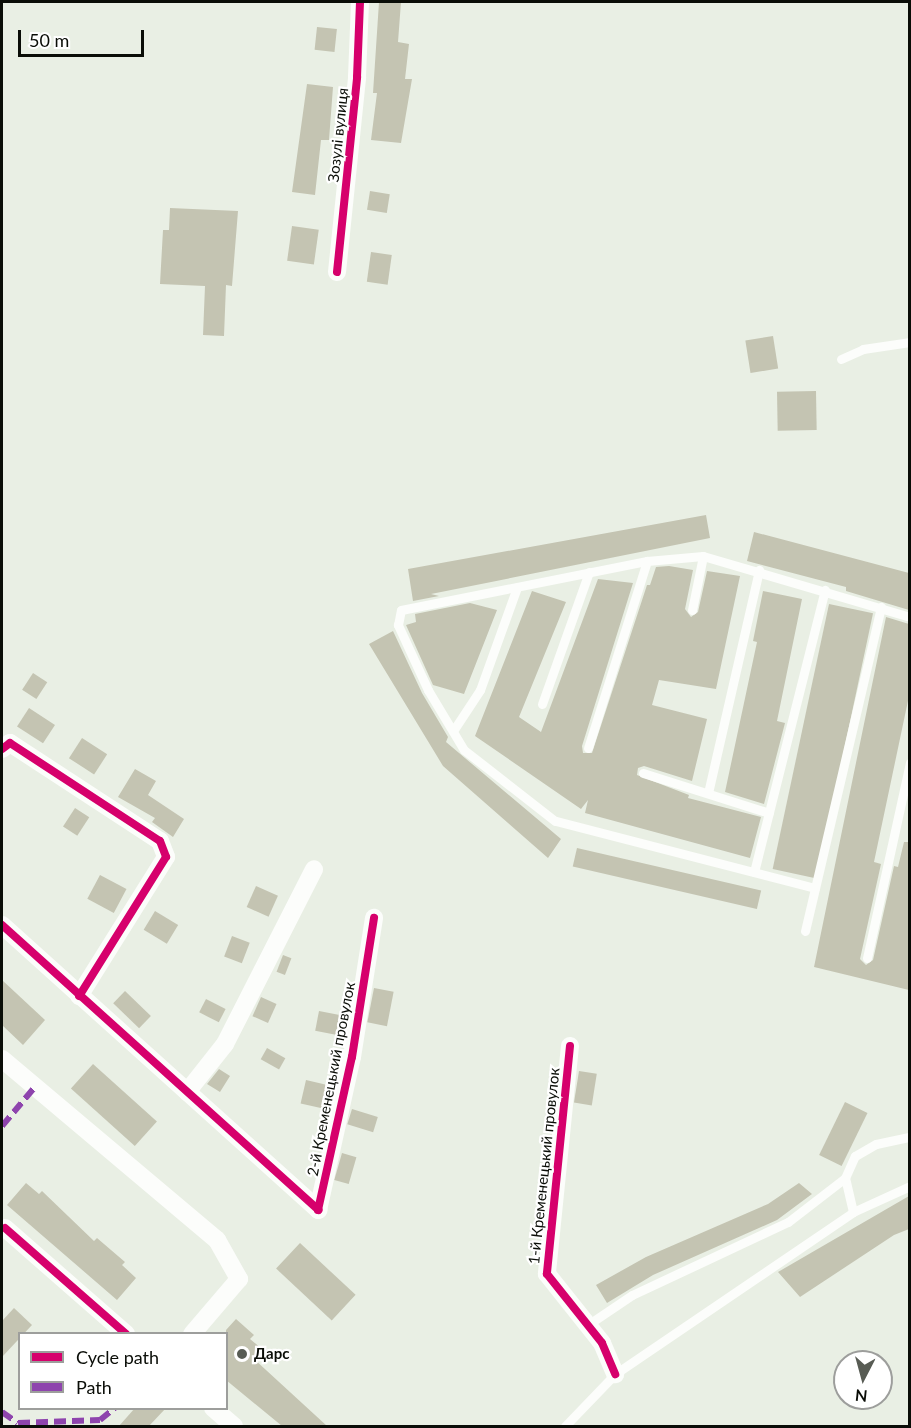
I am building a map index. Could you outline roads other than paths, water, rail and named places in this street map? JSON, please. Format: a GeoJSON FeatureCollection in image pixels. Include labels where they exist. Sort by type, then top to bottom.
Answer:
{"type":"FeatureCollection","features":[{"type":"Feature","properties":{"kind":"street","name":"Зозулі вулиця"},"geometry":{"type":"LineString","coordinates":[[338,272],[357,77],[360,2]]}},
{"type":"Feature","properties":{"kind":"street"},"geometry":{"type":"LineString","coordinates":[[6,746],[160,841],[166,857],[79,996]]}},
{"type":"Feature","properties":{"kind":"street"},"geometry":{"type":"LineString","coordinates":[[2,925],[187,1092],[225,1044],[314,869]]}},
{"type":"Feature","properties":{"kind":"street","name":"2-й Кременецький провулок"},"geometry":{"type":"LineString","coordinates":[[187,1092],[318,1210],[352,1057],[374,918]]}},
{"type":"Feature","properties":{"kind":"street","name":"1-й Кременецький провулок"},"geometry":{"type":"LineString","coordinates":[[570,1046],[547,1275],[602,1343],[615,1374]]}},
{"type":"Feature","properties":{"kind":"street"},"geometry":{"type":"LineString","coordinates":[[2,1059],[217,1240],[239,1279],[194,1332]]}},
{"type":"Feature","properties":{"kind":"street"},"geometry":{"type":"LineString","coordinates":[[5,1228],[124,1332]]}},
{"type":"Feature","properties":{"kind":"street"},"geometry":{"type":"LineString","coordinates":[[215,1410],[234,1426]]}},
{"type":"Feature","properties":{"kind":"lane"},"geometry":{"type":"LineString","coordinates":[[841,359],[863,349],[909,342]]}},
{"type":"Feature","properties":{"kind":"lane"},"geometry":{"type":"LineString","coordinates":[[692,610],[703,556]]}},
{"type":"Feature","properties":{"kind":"lane"},"geometry":{"type":"LineString","coordinates":[[815,888],[555,821],[464,750],[398,626],[401,610],[647,561],[703,556],[759,570],[909,617]]}},
{"type":"Feature","properties":{"kind":"lane"},"geometry":{"type":"LineString","coordinates":[[588,748],[647,561]]}},
{"type":"Feature","properties":{"kind":"lane"},"geometry":{"type":"LineString","coordinates":[[708,793],[759,570]]}},
{"type":"Feature","properties":{"kind":"lane"},"geometry":{"type":"LineString","coordinates":[[542,704],[589,572]]}},
{"type":"Feature","properties":{"kind":"lane"},"geometry":{"type":"LineString","coordinates":[[453,731],[480,690],[517,587]]}},
{"type":"Feature","properties":{"kind":"lane"},"geometry":{"type":"LineString","coordinates":[[754,872],[825,590]]}},
{"type":"Feature","properties":{"kind":"lane"},"geometry":{"type":"LineString","coordinates":[[805,930],[881,607]]}},
{"type":"Feature","properties":{"kind":"lane"},"geometry":{"type":"LineString","coordinates":[[867,958],[909,763]]}},
{"type":"Feature","properties":{"kind":"lane"},"geometry":{"type":"LineString","coordinates":[[643,773],[769,813]]}},
{"type":"Feature","properties":{"kind":"lane"},"geometry":{"type":"LineString","coordinates":[[586,1326],[632,1296],[788,1222],[845,1179],[855,1156],[876,1144],[909,1137]]}},
{"type":"Feature","properties":{"kind":"lane"},"geometry":{"type":"LineString","coordinates":[[845,1179],[853,1212]]}},
{"type":"Feature","properties":{"kind":"lane"},"geometry":{"type":"LineString","coordinates":[[565,1426],[615,1374],[853,1212],[909,1186]]}},
{"type":"Feature","properties":{"kind":"place","name":"Дарс"},"geometry":{"type":"Point","coordinates":[242,1354]}}]}
